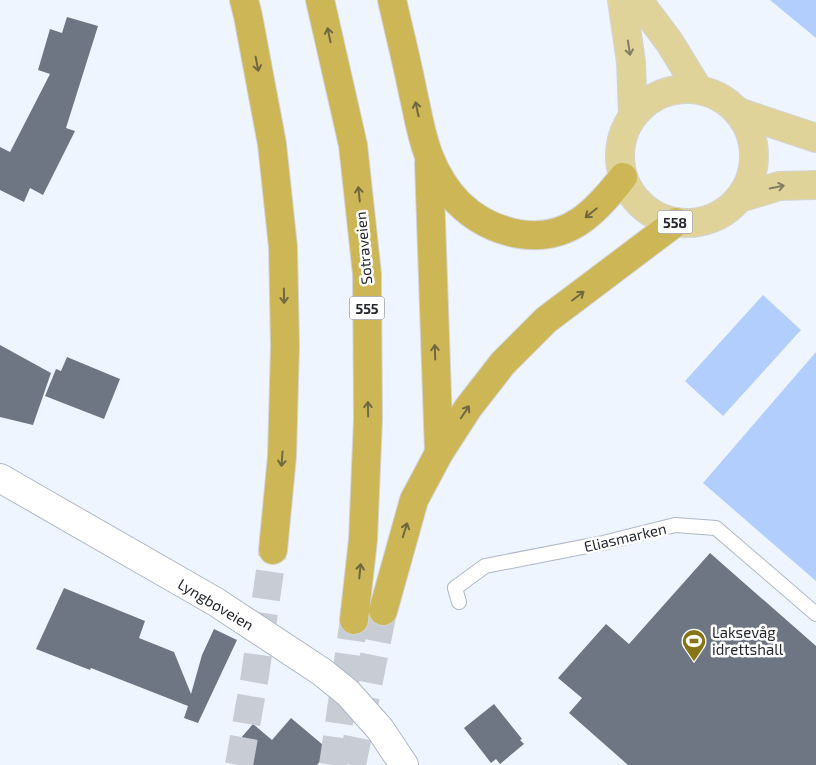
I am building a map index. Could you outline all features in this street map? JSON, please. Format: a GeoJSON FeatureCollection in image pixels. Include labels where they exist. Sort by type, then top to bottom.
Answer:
{"type":"FeatureCollection","features":[{"type":"Feature","properties":{"kind":"highway","name":"Sotraveien"},"geometry":{"type":"LineString","coordinates":[[320,0],[354,145],[367,274],[368,419],[363,540],[354,620]]}},
{"type":"Feature","properties":{"kind":"highway"},"geometry":{"type":"LineString","coordinates":[[392,0],[422,134],[429,157],[445,187],[461,206],[480,221],[503,231],[525,235],[546,234],[566,230],[588,216],[604,202],[623,178]]}},
{"type":"Feature","properties":{"kind":"highway"},"geometry":{"type":"LineString","coordinates":[[244,5],[272,144],[283,247],[285,346],[282,456],[273,550]]}},
{"type":"Feature","properties":{"kind":"highway"},"geometry":{"type":"LineString","coordinates":[[429,157],[439,453]]}},
{"type":"Feature","properties":{"kind":"highway"},"geometry":{"type":"LineString","coordinates":[[383,611],[414,500],[439,453],[468,408],[503,363],[546,320],[676,222]]}},
{"type":"Feature","properties":{"kind":"main road","name":"558"},"geometry":{"type":"LineString","coordinates":[[622,0],[631,62],[633,115]]}},
{"type":"Feature","properties":{"kind":"main road"},"geometry":{"type":"LineString","coordinates":[[638,0],[670,42],[698,89]]}},
{"type":"Feature","properties":{"kind":"main road","name":"558"},"geometry":{"type":"LineString","coordinates":[[680,88],[698,89],[720,97],[738,112],[750,132],[755,154],[750,178],[740,198],[722,214],[700,222],[676,222],[654,214],[636,199],[623,178],[620,145],[625,129],[633,115],[646,102],[662,93],[680,88]]}},
{"type":"Feature","properties":{"kind":"main road","name":"558"},"geometry":{"type":"LineString","coordinates":[[738,112],[816,138]]}},
{"type":"Feature","properties":{"kind":"main road","name":"558"},"geometry":{"type":"LineString","coordinates":[[740,198],[779,186],[816,185]]}},
{"type":"Feature","properties":{"kind":"street","name":"Lyngbøveien"},"geometry":{"type":"LineString","coordinates":[[0,478],[216,602],[322,672],[348,693],[380,729],[404,765]]}},
{"type":"Feature","properties":{"kind":"lane","name":"Eliasmarken"},"geometry":{"type":"LineString","coordinates":[[459,602],[455,588],[485,566],[603,543],[675,525],[716,528],[816,614]]}},
{"type":"Feature","properties":{"kind":"shaded area"},"geometry":{"type":"Polygon","coordinates":[[[770,0],[816,0],[816,38],[770,0]]]}},
{"type":"Feature","properties":{"kind":"shaded area"},"geometry":{"type":"Polygon","coordinates":[[[763,295],[801,330],[723,416],[685,381],[763,295]]]}},
{"type":"Feature","properties":{"kind":"shaded area"},"geometry":{"type":"Polygon","coordinates":[[[816,352],[816,581],[703,483],[816,352]]]}},
{"type":"Feature","properties":{"kind":"building"},"geometry":{"type":"Polygon","coordinates":[[[67,17],[98,26],[66,128],[75,131],[43,195],[30,188],[24,202],[0,190],[0,147],[10,152],[50,74],[38,70],[50,29],[62,33],[67,17]]]}},
{"type":"Feature","properties":{"kind":"building"},"geometry":{"type":"Polygon","coordinates":[[[0,345],[51,373],[33,425],[0,417],[0,345]]]}},
{"type":"Feature","properties":{"kind":"building"},"geometry":{"type":"Polygon","coordinates":[[[67,357],[120,379],[104,419],[45,396],[56,369],[61,371],[67,357]]]}},
{"type":"Feature","properties":{"kind":"building","name":"Laksevåg idrettshall"},"geometry":{"type":"Polygon","coordinates":[[[710,553],[816,646],[816,765],[628,765],[569,713],[582,698],[558,678],[606,624],[629,644],[710,553]]]}},
{"type":"Feature","properties":{"kind":"building"},"geometry":{"type":"Polygon","coordinates":[[[64,588],[145,621],[139,638],[174,652],[191,694],[202,655],[214,629],[237,640],[198,723],[184,718],[188,706],[91,668],[90,670],[36,649],[64,588]]]}},
{"type":"Feature","properties":{"kind":"building"},"geometry":{"type":"Polygon","coordinates":[[[494,704],[524,744],[500,764],[496,759],[491,763],[464,728],[494,704]]]}},
{"type":"Feature","properties":{"kind":"building"},"geometry":{"type":"Polygon","coordinates":[[[291,718],[329,750],[317,765],[242,765],[228,753],[253,724],[272,740],[291,718]]]}},
{"type":"Feature","properties":{"kind":"tunnel"},"geometry":{"type":"LineString","coordinates":[[239,765],[255,675],[273,550]]}},
{"type":"Feature","properties":{"kind":"tunnel"},"geometry":{"type":"LineString","coordinates":[[352,765],[383,611]]}},
{"type":"Feature","properties":{"kind":"tunnel"},"geometry":{"type":"LineString","coordinates":[[333,765],[354,620]]}},
{"type":"Feature","properties":{"kind":"place","name":"Laksevåg idrettshall"},"geometry":{"type":"Point","coordinates":[694,662]}}]}
